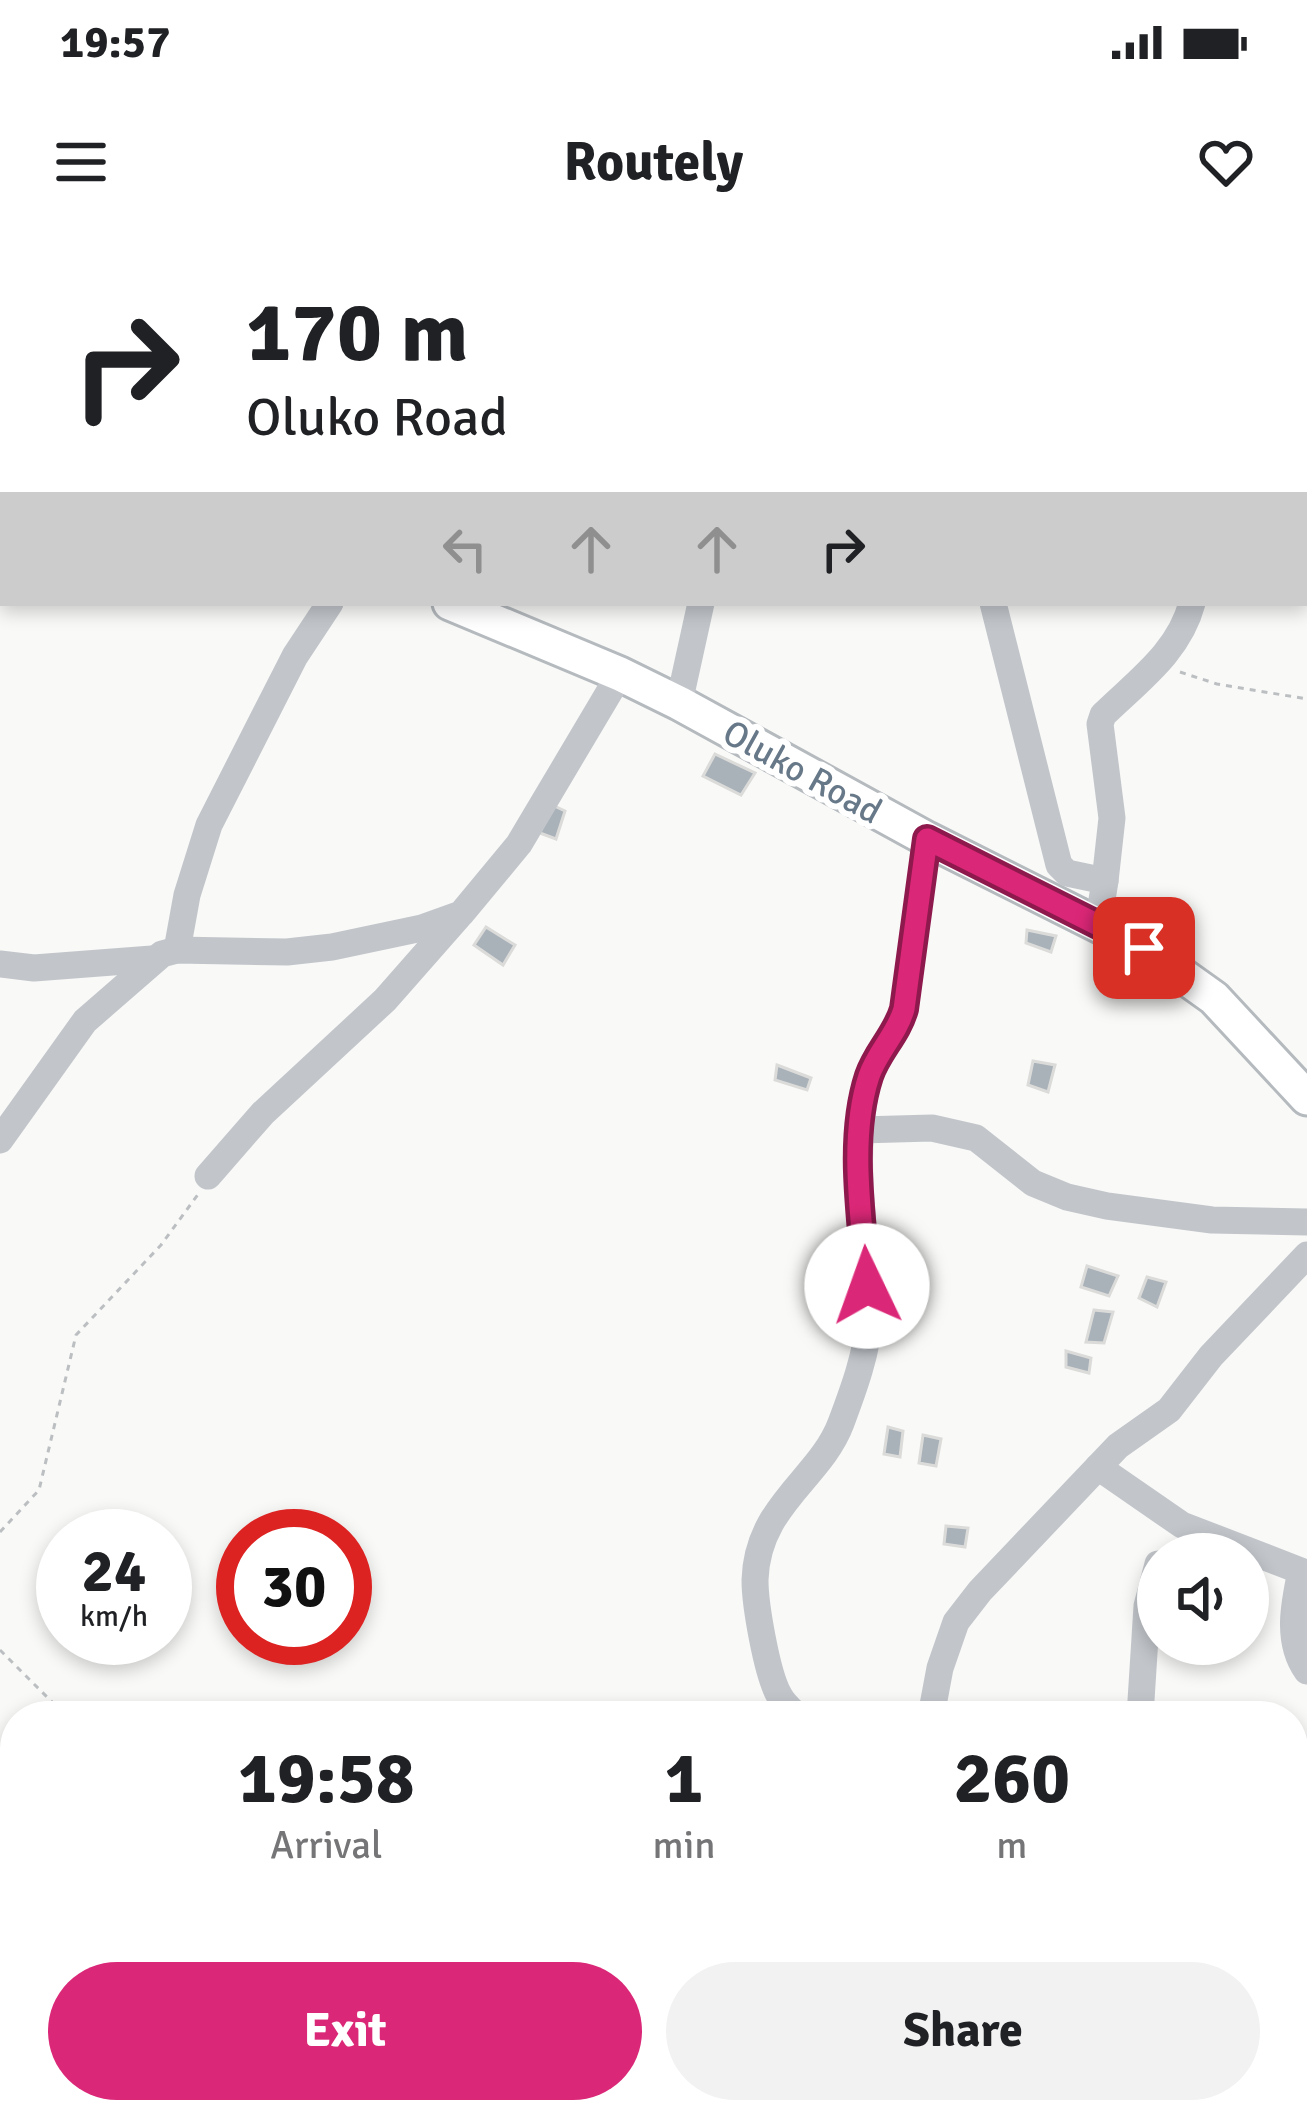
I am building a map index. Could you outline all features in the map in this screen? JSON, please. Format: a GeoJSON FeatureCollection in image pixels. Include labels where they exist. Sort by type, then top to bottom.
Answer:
{"type":"FeatureCollection","features":[{"type":"Feature","properties":{"kind":"main road","name":"Oluko Road"},"geometry":{"type":"LineString","coordinates":[[457,606],[680,703],[927,839],[1144,948],[1214,998],[1307,1098]]}},
{"type":"Feature","properties":{"kind":"street"},"geometry":{"type":"LineString","coordinates":[[0,1140],[85,1021],[164,955],[209,825],[295,656],[328,606]]}},
{"type":"Feature","properties":{"kind":"street"},"geometry":{"type":"LineString","coordinates":[[680,703],[700,606]]}},
{"type":"Feature","properties":{"kind":"street"},"geometry":{"type":"LineString","coordinates":[[994,606],[1059,865],[1067,873],[1105,881]]}},
{"type":"Feature","properties":{"kind":"street"},"geometry":{"type":"LineString","coordinates":[[1098,925],[1112,818],[1100,724],[1103,715],[1181,635],[1191,606]]}},
{"type":"Feature","properties":{"kind":"street"},"geometry":{"type":"LineString","coordinates":[[208,1176],[263,1113],[385,1000],[519,844],[620,674]]}},
{"type":"Feature","properties":{"kind":"street"},"geometry":{"type":"LineString","coordinates":[[783,1701],[761,1628],[755,1580],[770,1524],[839,1429],[869,1322],[860,1130],[868,1078],[904,1009],[927,839]]}},
{"type":"Feature","properties":{"kind":"street"},"geometry":{"type":"LineString","coordinates":[[0,964],[34,968],[164,955],[286,952],[422,928],[461,914]]}},
{"type":"Feature","properties":{"kind":"street"},"geometry":{"type":"LineString","coordinates":[[860,1130],[932,1128],[976,1138],[1033,1183],[1087,1202],[1212,1220],[1307,1222]]}},
{"type":"Feature","properties":{"kind":"street"},"geometry":{"type":"LineString","coordinates":[[934,1701],[956,1622],[980,1591],[1118,1446],[1169,1410],[1211,1356],[1307,1255]]}},
{"type":"Feature","properties":{"kind":"street"},"geometry":{"type":"LineString","coordinates":[[1098,1467],[1182,1525],[1301,1571],[1293,1639],[1297,1658],[1307,1671]]}},
{"type":"Feature","properties":{"kind":"street"},"geometry":{"type":"LineString","coordinates":[[1177,1533],[1182,1525]]}},
{"type":"Feature","properties":{"kind":"street"},"geometry":{"type":"LineString","coordinates":[[1141,1701],[1143,1665]]}},
{"type":"Feature","properties":{"kind":"path"},"geometry":{"type":"LineString","coordinates":[[1155,665],[1217,684],[1307,699]]}},
{"type":"Feature","properties":{"kind":"path"},"geometry":{"type":"LineString","coordinates":[[0,1532],[39,1490],[76,1335],[188,1213],[208,1176]]}},
{"type":"Feature","properties":{"kind":"path"},"geometry":{"type":"LineString","coordinates":[[0,1650],[51,1701]]}},
{"type":"Feature","properties":{"kind":"building"},"geometry":{"type":"Polygon","coordinates":[[[715,754],[755,773],[741,795],[703,776],[715,754]]]}},
{"type":"Feature","properties":{"kind":"building"},"geometry":{"type":"Polygon","coordinates":[[[550,804],[565,811],[556,839],[540,833],[550,804]]]}},
{"type":"Feature","properties":{"kind":"building"},"geometry":{"type":"Polygon","coordinates":[[[486,927],[515,945],[503,965],[474,945],[486,927]]]}},
{"type":"Feature","properties":{"kind":"building"},"geometry":{"type":"Polygon","coordinates":[[[1027,930],[1056,936],[1051,952],[1026,943],[1027,930]]]}},
{"type":"Feature","properties":{"kind":"building"},"geometry":{"type":"Polygon","coordinates":[[[1033,1061],[1055,1065],[1048,1092],[1028,1085],[1033,1061]]]}},
{"type":"Feature","properties":{"kind":"building"},"geometry":{"type":"Polygon","coordinates":[[[777,1065],[811,1078],[807,1090],[775,1080],[777,1065]]]}},
{"type":"Feature","properties":{"kind":"building"},"geometry":{"type":"Polygon","coordinates":[[[1087,1266],[1118,1276],[1109,1296],[1081,1287],[1087,1266]]]}},
{"type":"Feature","properties":{"kind":"building"},"geometry":{"type":"Polygon","coordinates":[[[1147,1277],[1166,1282],[1157,1307],[1139,1298],[1147,1277]]]}},
{"type":"Feature","properties":{"kind":"building"},"geometry":{"type":"Polygon","coordinates":[[[1094,1310],[1113,1312],[1104,1343],[1086,1342],[1094,1310]]]}},
{"type":"Feature","properties":{"kind":"building"},"geometry":{"type":"Polygon","coordinates":[[[1066,1351],[1091,1358],[1089,1373],[1066,1367],[1066,1351]]]}},
{"type":"Feature","properties":{"kind":"building"},"geometry":{"type":"Polygon","coordinates":[[[888,1427],[903,1431],[900,1457],[884,1454],[888,1427]]]}},
{"type":"Feature","properties":{"kind":"building"},"geometry":{"type":"Polygon","coordinates":[[[923,1435],[941,1439],[936,1466],[919,1463],[923,1435]]]}},
{"type":"Feature","properties":{"kind":"building"},"geometry":{"type":"Polygon","coordinates":[[[946,1526],[968,1528],[965,1547],[944,1544],[946,1526]]]}},
{"type":"Feature","properties":{"kind":"route"},"geometry":{"type":"LineString","coordinates":[[867,1286],[860,1130],[868,1078],[904,1009],[927,839],[1144,948]]}}]}
